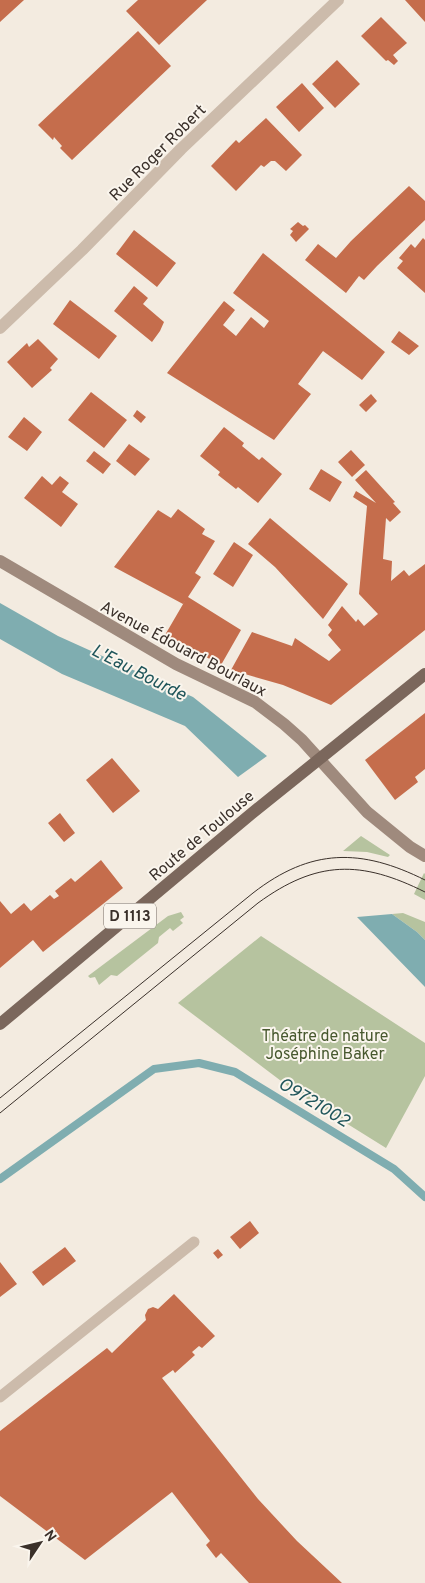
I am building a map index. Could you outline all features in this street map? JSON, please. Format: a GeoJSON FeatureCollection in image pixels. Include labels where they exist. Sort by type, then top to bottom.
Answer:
{"type":"FeatureCollection","features":[{"type":"Feature","properties":{"kind":"main road","name":"Route de Toulouse"},"geometry":{"type":"LineString","coordinates":[[0,1024],[320,758],[425,674]]}},
{"type":"Feature","properties":{"kind":"street","name":"Rue Roger Robert"},"geometry":{"type":"LineString","coordinates":[[0,328],[82,250],[181,149],[338,0]]}},
{"type":"Feature","properties":{"kind":"street","name":"Avenue Édouard Bourlaux"},"geometry":{"type":"LineString","coordinates":[[0,561],[176,664],[255,702],[284,724],[320,758],[352,798],[367,812],[410,847],[425,856]]}},
{"type":"Feature","properties":{"kind":"lane"},"geometry":{"type":"LineString","coordinates":[[0,1397],[194,1242]]}},
{"type":"Feature","properties":{"kind":"green space"},"geometry":{"type":"Polygon","coordinates":[[[361,836],[390,855],[388,857],[367,852],[343,851],[361,836]]]}},
{"type":"Feature","properties":{"kind":"green space"},"geometry":{"type":"Polygon","coordinates":[[[425,874],[425,900],[414,894],[425,874]]]}},
{"type":"Feature","properties":{"kind":"green space"},"geometry":{"type":"Polygon","coordinates":[[[181,912],[184,917],[180,920],[183,923],[173,931],[170,928],[159,937],[158,943],[117,976],[111,975],[99,985],[95,977],[90,978],[88,976],[168,916],[181,912]]]}},
{"type":"Feature","properties":{"kind":"green space"},"geometry":{"type":"Polygon","coordinates":[[[403,913],[425,922],[425,940],[392,914],[403,913]]]}},
{"type":"Feature","properties":{"kind":"green space","name":"Théatre de nature Joséphine Baker"},"geometry":{"type":"Polygon","coordinates":[[[261,936],[425,1043],[425,1076],[386,1148],[293,1090],[178,1003],[261,936]]]}},
{"type":"Feature","properties":{"kind":"water"},"geometry":{"type":"Polygon","coordinates":[[[0,603],[58,636],[193,697],[267,756],[238,777],[185,726],[62,674],[0,639],[0,603]]]}},
{"type":"Feature","properties":{"kind":"water"},"geometry":{"type":"Polygon","coordinates":[[[392,914],[425,940],[425,987],[357,917],[392,914]]]}},
{"type":"Feature","properties":{"kind":"building"},"geometry":{"type":"Polygon","coordinates":[[[0,0],[24,0],[0,22],[0,0]]]}},
{"type":"Feature","properties":{"kind":"building"},"geometry":{"type":"Polygon","coordinates":[[[138,0],[207,0],[159,45],[126,11],[138,0]]]}},
{"type":"Feature","properties":{"kind":"building"},"geometry":{"type":"Polygon","coordinates":[[[405,0],[425,0],[425,22],[405,0]]]}},
{"type":"Feature","properties":{"kind":"building"},"geometry":{"type":"Polygon","coordinates":[[[381,17],[407,43],[393,55],[398,61],[394,65],[388,60],[386,61],[361,36],[381,17]]]}},
{"type":"Feature","properties":{"kind":"building"},"geometry":{"type":"Polygon","coordinates":[[[138,31],[171,66],[72,160],[60,148],[62,146],[54,137],[53,140],[38,125],[138,31]]]}},
{"type":"Feature","properties":{"kind":"building"},"geometry":{"type":"Polygon","coordinates":[[[337,60],[360,84],[335,108],[312,84],[337,60]]]}},
{"type":"Feature","properties":{"kind":"building"},"geometry":{"type":"Polygon","coordinates":[[[302,83],[324,108],[299,132],[276,107],[302,83]]]}},
{"type":"Feature","properties":{"kind":"building"},"geometry":{"type":"Polygon","coordinates":[[[266,118],[302,155],[286,171],[275,161],[271,161],[264,167],[261,165],[236,191],[211,166],[236,140],[239,143],[266,118]]]}},
{"type":"Feature","properties":{"kind":"building"},"geometry":{"type":"Polygon","coordinates":[[[409,186],[425,201],[425,220],[364,280],[359,276],[346,293],[305,260],[318,244],[336,258],[351,241],[409,186]]]}},
{"type":"Feature","properties":{"kind":"building"},"geometry":{"type":"Polygon","coordinates":[[[298,222],[309,229],[296,242],[290,235],[293,231],[290,229],[298,222]]]}},
{"type":"Feature","properties":{"kind":"building"},"geometry":{"type":"Polygon","coordinates":[[[134,230],[176,263],[157,287],[116,254],[134,230]]]}},
{"type":"Feature","properties":{"kind":"building"},"geometry":{"type":"Polygon","coordinates":[[[423,238],[425,240],[425,293],[397,268],[403,261],[399,258],[411,244],[415,248],[423,238]]]}},
{"type":"Feature","properties":{"kind":"building"},"geometry":{"type":"Polygon","coordinates":[[[263,253],[385,352],[362,380],[323,351],[298,384],[311,394],[274,440],[167,373],[224,301],[235,310],[223,325],[236,336],[251,317],[264,328],[269,321],[233,293],[263,253]]]}},
{"type":"Feature","properties":{"kind":"building"},"geometry":{"type":"Polygon","coordinates":[[[134,286],[148,298],[143,304],[164,322],[152,342],[114,311],[134,286]]]}},
{"type":"Feature","properties":{"kind":"building"},"geometry":{"type":"Polygon","coordinates":[[[70,300],[117,336],[99,359],[53,324],[70,300]]]}},
{"type":"Feature","properties":{"kind":"building"},"geometry":{"type":"Polygon","coordinates":[[[399,331],[419,346],[409,355],[391,342],[399,331]]]}},
{"type":"Feature","properties":{"kind":"building"},"geometry":{"type":"Polygon","coordinates":[[[38,339],[58,359],[50,368],[52,370],[32,388],[7,362],[27,343],[29,347],[38,339]]]}},
{"type":"Feature","properties":{"kind":"building"},"geometry":{"type":"Polygon","coordinates":[[[91,392],[127,420],[104,448],[68,420],[91,392]]]}},
{"type":"Feature","properties":{"kind":"building"},"geometry":{"type":"Polygon","coordinates":[[[371,394],[377,401],[366,412],[359,405],[371,394]]]}},
{"type":"Feature","properties":{"kind":"building"},"geometry":{"type":"Polygon","coordinates":[[[137,410],[146,417],[141,423],[133,416],[137,410]]]}},
{"type":"Feature","properties":{"kind":"building"},"geometry":{"type":"Polygon","coordinates":[[[24,417],[42,432],[27,451],[8,437],[24,417]]]}},
{"type":"Feature","properties":{"kind":"building"},"geometry":{"type":"Polygon","coordinates":[[[224,427],[244,443],[242,446],[259,460],[262,457],[282,474],[258,503],[238,487],[236,489],[218,475],[220,472],[200,456],[224,427]]]}},
{"type":"Feature","properties":{"kind":"building"},"geometry":{"type":"Polygon","coordinates":[[[129,444],[150,459],[135,476],[116,461],[129,444]]]}},
{"type":"Feature","properties":{"kind":"building"},"geometry":{"type":"Polygon","coordinates":[[[351,450],[365,465],[352,477],[338,462],[351,450]]]}},
{"type":"Feature","properties":{"kind":"building"},"geometry":{"type":"Polygon","coordinates":[[[94,451],[111,464],[103,474],[86,461],[94,451]]]}},
{"type":"Feature","properties":{"kind":"building"},"geometry":{"type":"Polygon","coordinates":[[[321,469],[342,482],[330,502],[309,489],[321,469]]]}},
{"type":"Feature","properties":{"kind":"building"},"geometry":{"type":"Polygon","coordinates":[[[366,470],[395,502],[393,503],[401,512],[390,522],[386,518],[383,559],[392,561],[391,581],[404,570],[409,576],[425,564],[425,630],[331,705],[283,685],[231,670],[252,632],[292,646],[295,638],[329,661],[341,650],[328,635],[332,630],[328,625],[342,606],[356,622],[358,619],[364,626],[378,614],[359,594],[367,506],[353,497],[356,491],[376,503],[355,480],[366,470]]]}},
{"type":"Feature","properties":{"kind":"building"},"geometry":{"type":"Polygon","coordinates":[[[42,476],[52,485],[60,476],[69,483],[62,492],[78,504],[61,527],[24,498],[42,476]]]}},
{"type":"Feature","properties":{"kind":"building"},"geometry":{"type":"Polygon","coordinates":[[[178,509],[205,529],[202,534],[215,541],[195,573],[201,577],[188,597],[241,630],[221,665],[165,635],[186,599],[183,604],[114,567],[158,510],[171,518],[178,509]]]}},
{"type":"Feature","properties":{"kind":"building"},"geometry":{"type":"Polygon","coordinates":[[[270,518],[348,584],[323,619],[275,567],[248,544],[270,518]]]}},
{"type":"Feature","properties":{"kind":"building"},"geometry":{"type":"Polygon","coordinates":[[[234,542],[253,555],[233,587],[213,574],[234,542]]]}},
{"type":"Feature","properties":{"kind":"building"},"geometry":{"type":"Polygon","coordinates":[[[425,713],[425,769],[415,777],[418,782],[395,800],[365,760],[425,713]]]}},
{"type":"Feature","properties":{"kind":"building"},"geometry":{"type":"Polygon","coordinates":[[[112,758],[140,791],[113,813],[86,780],[112,758]]]}},
{"type":"Feature","properties":{"kind":"building"},"geometry":{"type":"Polygon","coordinates":[[[60,813],[75,833],[64,842],[48,823],[60,813]]]}},
{"type":"Feature","properties":{"kind":"building"},"geometry":{"type":"Polygon","coordinates":[[[101,860],[123,888],[43,952],[33,940],[0,968],[0,901],[11,914],[24,903],[31,911],[50,895],[54,899],[59,896],[55,891],[71,878],[75,882],[101,860]]]}},
{"type":"Feature","properties":{"kind":"building"},"geometry":{"type":"Polygon","coordinates":[[[250,1221],[259,1233],[240,1249],[230,1237],[250,1221]]]}},
{"type":"Feature","properties":{"kind":"building"},"geometry":{"type":"Polygon","coordinates":[[[65,1247],[76,1261],[43,1286],[32,1272],[65,1247]]]}},
{"type":"Feature","properties":{"kind":"building"},"geometry":{"type":"Polygon","coordinates":[[[218,1249],[223,1255],[218,1259],[213,1253],[218,1249]]]}},
{"type":"Feature","properties":{"kind":"building"},"geometry":{"type":"Polygon","coordinates":[[[0,1262],[17,1284],[0,1297],[0,1262]]]}},
{"type":"Feature","properties":{"kind":"building"},"geometry":{"type":"Polygon","coordinates":[[[174,1294],[215,1336],[202,1348],[199,1346],[192,1352],[195,1355],[175,1373],[173,1370],[162,1378],[258,1499],[297,1541],[342,1583],[249,1583],[221,1553],[216,1558],[206,1545],[210,1541],[172,1492],[85,1560],[0,1496],[0,1431],[107,1348],[112,1353],[146,1320],[145,1315],[148,1309],[153,1307],[158,1309],[174,1294]]]}},
{"type":"Feature","properties":{"kind":"waterway","name":"O9721002"},"geometry":{"type":"LineString","coordinates":[[0,1179],[154,1069],[199,1063],[235,1072],[394,1169],[425,1197]]}},
{"type":"Feature","properties":{"kind":"tram line"},"geometry":{"type":"LineString","coordinates":[[0,1098],[253,893],[274,878],[295,867],[316,861],[358,858],[379,862],[425,880]]}},
{"type":"Feature","properties":{"kind":"tram line"},"geometry":{"type":"LineString","coordinates":[[0,1113],[258,903],[279,889],[320,872],[340,869],[380,874],[425,892]]}},
{"type":"Feature","properties":{"kind":"water label","name":"L'Eau Bourde"},"geometry":{"type":"Point","coordinates":[139,672]}}]}
